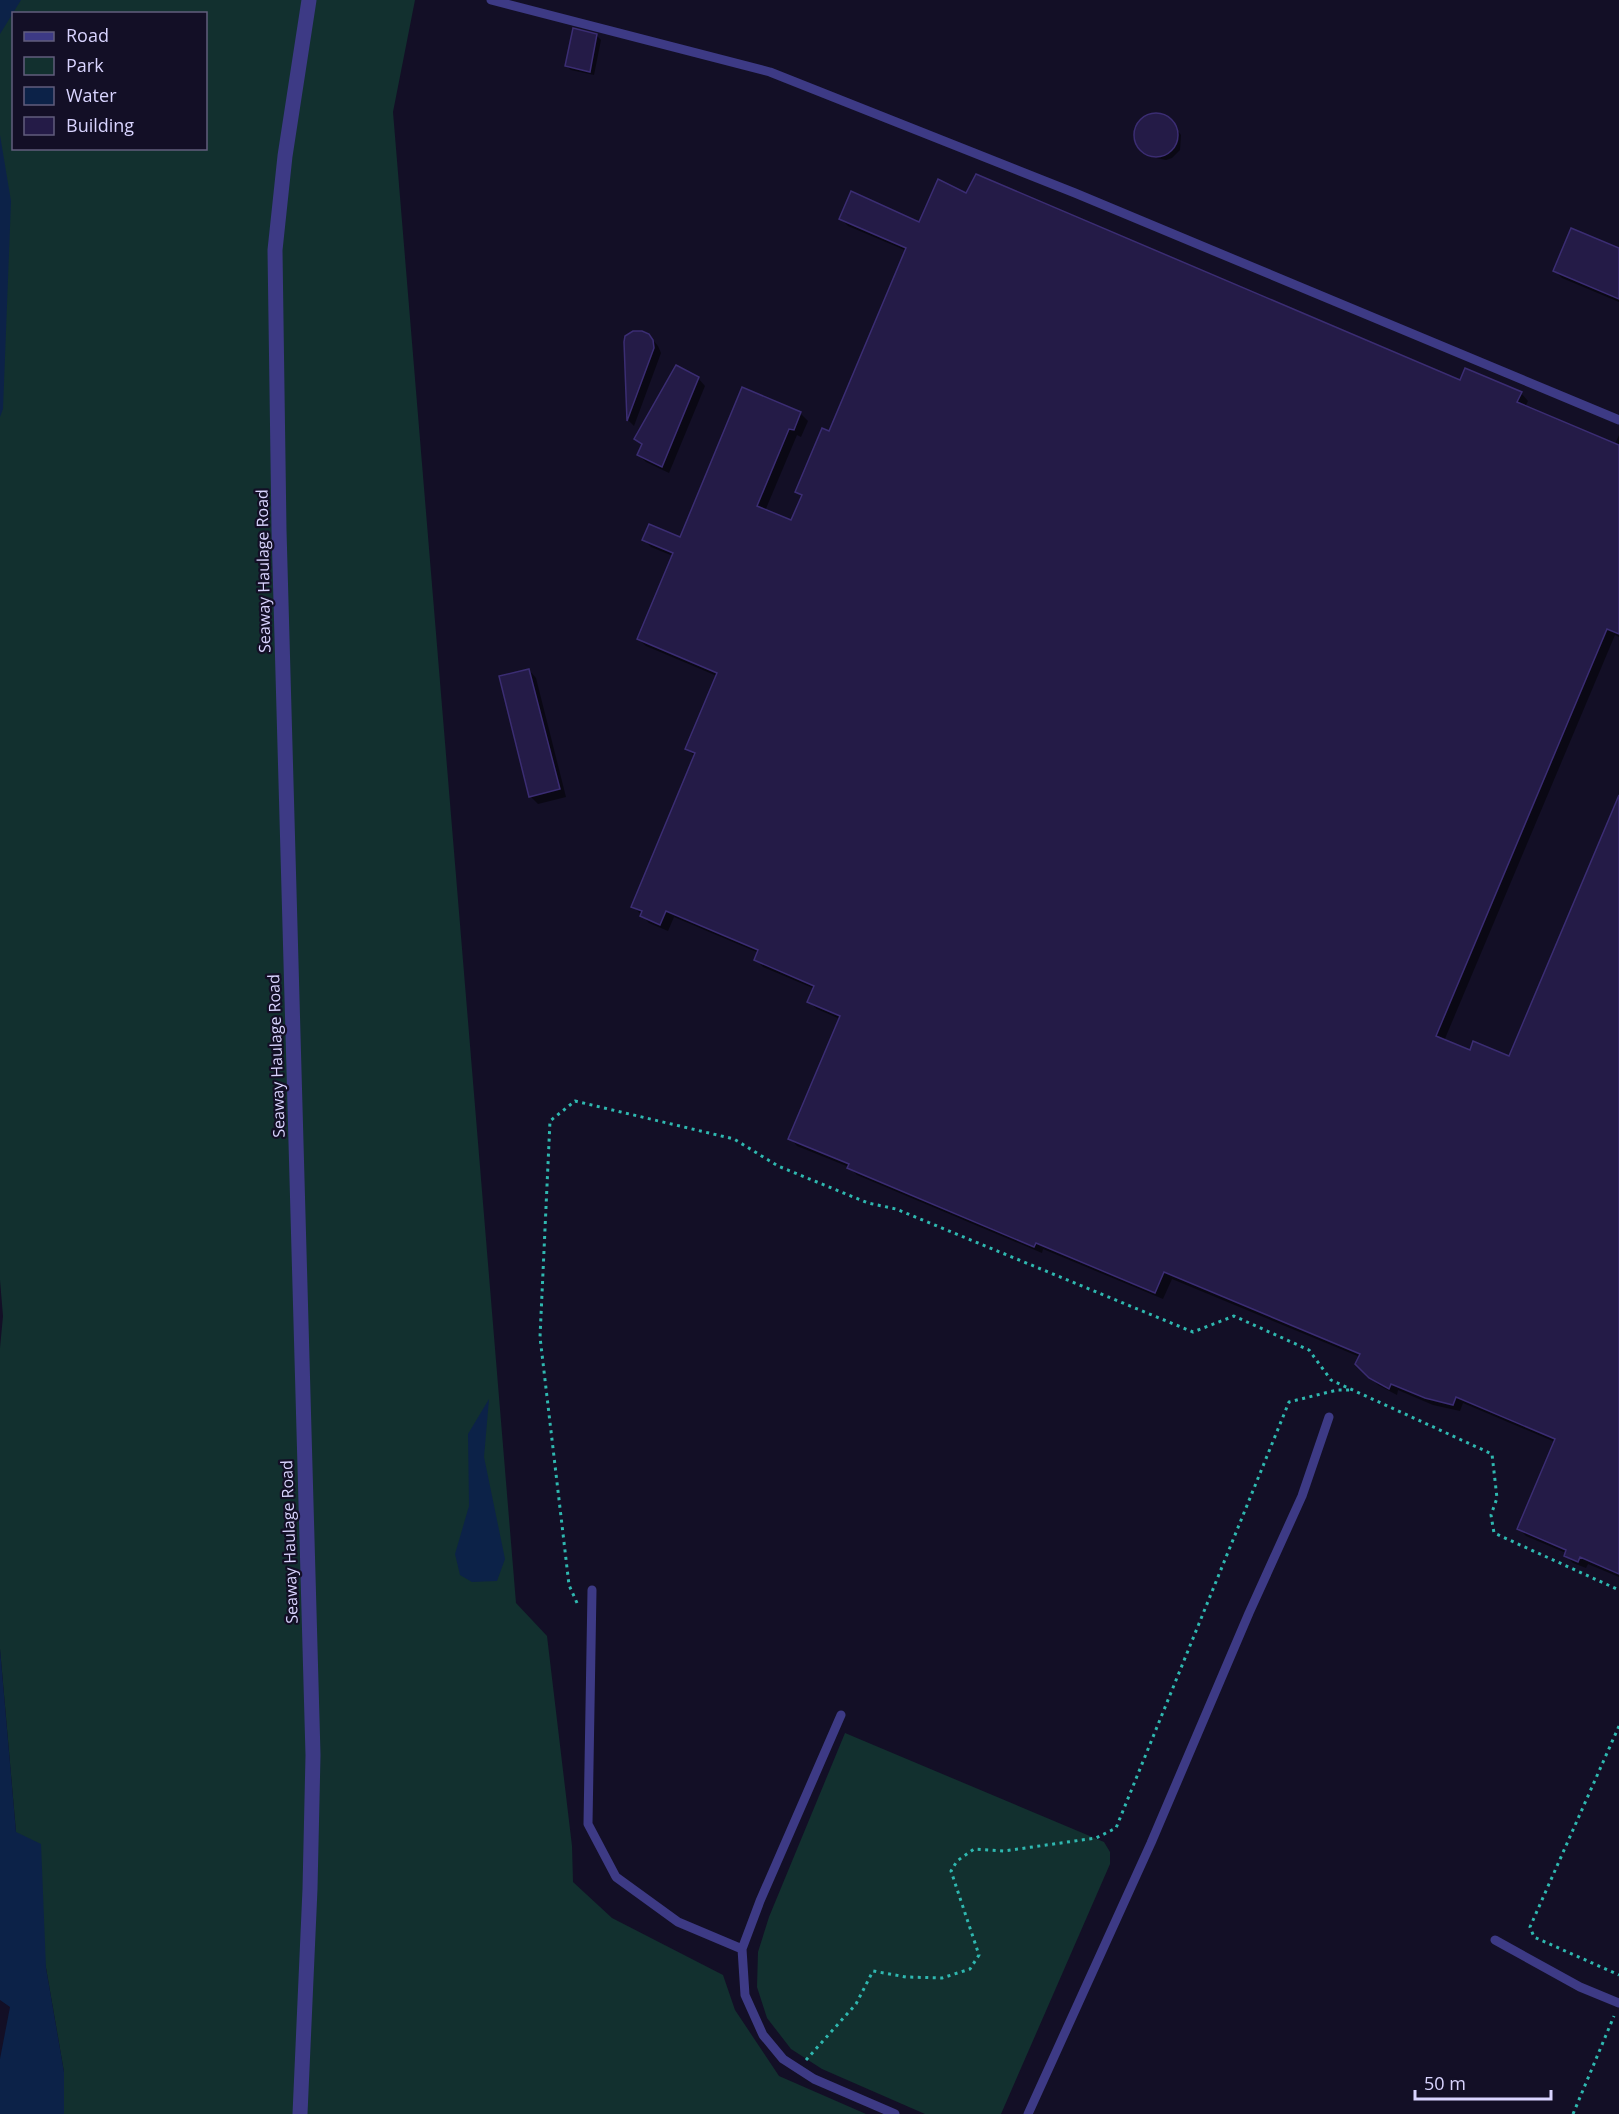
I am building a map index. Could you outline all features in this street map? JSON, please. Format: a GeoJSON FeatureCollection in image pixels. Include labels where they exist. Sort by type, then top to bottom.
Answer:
{"type":"FeatureCollection","features":[{"type":"Feature","properties":{"kind":"street","name":"Seaway Haulage Road"},"geometry":{"type":"LineString","coordinates":[[300,2114],[310,1889],[313,1755],[280,566],[275,250],[285,156],[309,0]]}},
{"type":"Feature","properties":{"kind":"lane"},"geometry":{"type":"LineString","coordinates":[[491,0],[770,72],[1075,193],[1619,420]]}},
{"type":"Feature","properties":{"kind":"lane"},"geometry":{"type":"LineString","coordinates":[[1028,2114],[1151,1843],[1249,1613],[1302,1496],[1329,1417]]}},
{"type":"Feature","properties":{"kind":"lane"},"geometry":{"type":"LineString","coordinates":[[592,1590],[588,1824],[616,1877],[678,1922],[742,1949]]}},
{"type":"Feature","properties":{"kind":"lane"},"geometry":{"type":"LineString","coordinates":[[841,1715],[760,1901],[742,1949],[745,1995],[763,2035],[783,2059],[813,2079],[895,2114]]}},
{"type":"Feature","properties":{"kind":"lane"},"geometry":{"type":"LineString","coordinates":[[1495,1940],[1580,1987],[1619,2003]]}},
{"type":"Feature","properties":{"kind":"path"},"geometry":{"type":"LineString","coordinates":[[578,1604],[568,1585],[540,1337],[550,1121],[575,1101],[734,1139],[788,1170],[868,1203],[896,1209],[1193,1332],[1234,1316],[1309,1350],[1331,1380],[1492,1454],[1497,1498],[1491,1515],[1494,1533],[1619,1590]]}},
{"type":"Feature","properties":{"kind":"path"},"geometry":{"type":"LineString","coordinates":[[798,2069],[856,2004],[873,1971],[906,1977],[942,1978],[970,1969],[979,1955],[951,1871],[957,1861],[974,1849],[1004,1851],[1095,1838],[1116,1828],[1289,1402],[1337,1390],[1352,1390]]}},
{"type":"Feature","properties":{"kind":"path"},"geometry":{"type":"LineString","coordinates":[[1619,1726],[1530,1927],[1534,1937],[1619,1976]]}},
{"type":"Feature","properties":{"kind":"path"},"geometry":{"type":"LineString","coordinates":[[1573,2114],[1619,2003]]}},
{"type":"Feature","properties":{"kind":"green space"},"geometry":{"type":"Polygon","coordinates":[[[0,0],[415,0],[393,112],[516,1603],[547,1636],[572,1846],[573,1882],[612,1918],[723,1975],[735,2010],[779,2076],[866,2114],[64,2114],[64,2072],[46,1968],[16,1832],[0,1649],[0,1348],[3,1316],[0,1280],[0,0]]]}},
{"type":"Feature","properties":{"kind":"green space"},"geometry":{"type":"Polygon","coordinates":[[[845,1733],[1104,1842],[1110,1852],[1110,1864],[1001,2114],[925,2114],[822,2069],[791,2049],[767,2018],[757,1987],[758,1952],[769,1917],[845,1733]]]}},
{"type":"Feature","properties":{"kind":"water"},"geometry":{"type":"Polygon","coordinates":[[[0,0],[21,0],[12,12],[0,34],[0,0]]]}},
{"type":"Feature","properties":{"kind":"water"},"geometry":{"type":"Polygon","coordinates":[[[0,135],[11,201],[3,409],[0,417],[0,135]]]}},
{"type":"Feature","properties":{"kind":"water"},"geometry":{"type":"Polygon","coordinates":[[[489,1399],[484,1457],[505,1559],[497,1581],[472,1582],[460,1575],[455,1554],[469,1506],[468,1434],[489,1399]]]}},
{"type":"Feature","properties":{"kind":"water"},"geometry":{"type":"Polygon","coordinates":[[[0,1649],[16,1832],[41,1844],[46,1968],[64,2072],[64,2114],[0,2114],[0,2059],[10,2007],[0,2000],[0,1649]]]}},
{"type":"Feature","properties":{"kind":"building"},"geometry":{"type":"Polygon","coordinates":[[[573,28],[597,34],[590,72],[565,66],[573,28]]]}},
{"type":"Feature","properties":{"kind":"building"},"geometry":{"type":"Polygon","coordinates":[[[1156,113],[1171,120],[1178,135],[1171,150],[1156,157],[1141,150],[1134,135],[1141,120],[1156,113]]]}},
{"type":"Feature","properties":{"kind":"building"},"geometry":{"type":"Polygon","coordinates":[[[976,174],[1460,380],[1465,368],[1522,392],[1517,402],[1619,445],[1619,634],[1607,629],[1436,1036],[1470,1050],[1473,1041],[1509,1056],[1619,795],[1619,1574],[1580,1557],[1578,1562],[1564,1556],[1566,1550],[1517,1529],[1555,1439],[1456,1397],[1453,1405],[1425,1398],[1391,1384],[1389,1389],[1369,1378],[1355,1364],[1360,1354],[1164,1272],[1155,1293],[1036,1243],[1034,1247],[847,1168],[849,1164],[788,1139],[840,1016],[807,1002],[814,986],[754,960],[758,950],[666,911],[660,925],[640,916],[642,911],[631,907],[695,753],[685,749],[717,673],[637,639],[673,553],[642,540],[649,524],[680,537],[742,387],[801,412],[794,430],[789,429],[757,506],[791,520],[802,495],[795,492],[822,428],[829,431],[906,248],[839,219],[851,191],[919,222],[938,179],[966,193],[976,174]]]}},
{"type":"Feature","properties":{"kind":"building"},"geometry":{"type":"Polygon","coordinates":[[[1571,228],[1619,248],[1619,299],[1553,271],[1571,228]]]}},
{"type":"Feature","properties":{"kind":"building"},"geometry":{"type":"Polygon","coordinates":[[[633,331],[649,334],[654,348],[627,421],[624,342],[625,336],[633,331]]]}},
{"type":"Feature","properties":{"kind":"building"},"geometry":{"type":"Polygon","coordinates":[[[676,365],[699,377],[662,467],[637,455],[642,444],[634,439],[676,365]]]}},
{"type":"Feature","properties":{"kind":"building"},"geometry":{"type":"Polygon","coordinates":[[[529,669],[560,789],[529,797],[499,676],[529,669]]]}}]}
